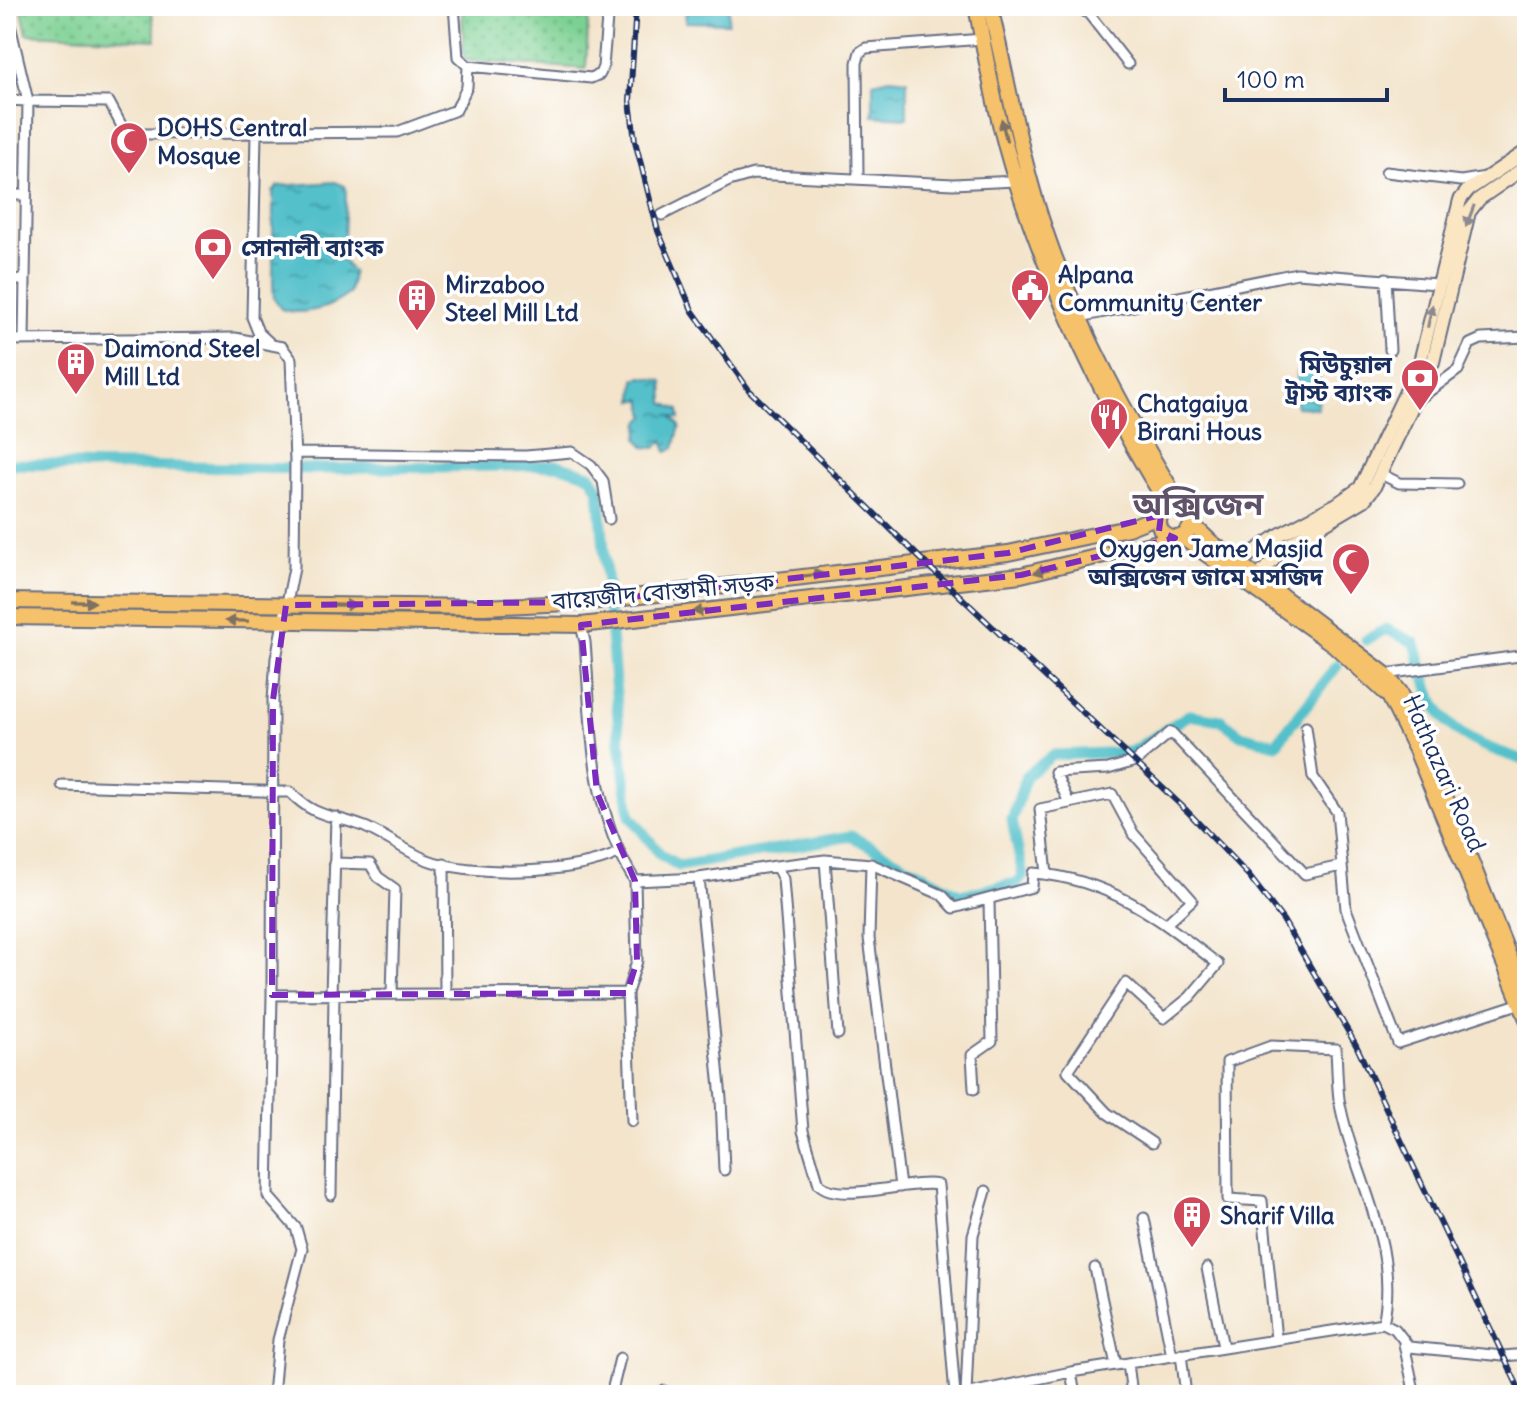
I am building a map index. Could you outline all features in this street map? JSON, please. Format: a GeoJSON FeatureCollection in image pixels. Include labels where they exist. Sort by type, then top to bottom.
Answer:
{"type":"FeatureCollection","features":[{"type":"Feature","properties":{"kind":"main road"},"geometry":{"type":"LineString","coordinates":[[976,6],[1016,181],[1069,326],[1125,437],[1170,510],[1189,514],[1191,523],[1178,538],[1162,531],[1170,510],[1080,317],[1047,236],[990,6]]}},
{"type":"Feature","properties":{"kind":"main road"},"geometry":{"type":"LineString","coordinates":[[1238,563],[1360,488],[1420,362],[1460,200],[1468,190],[1527,151]]}},
{"type":"Feature","properties":{"kind":"main road"},"geometry":{"type":"LineString","coordinates":[[1258,577],[1286,546],[1364,500],[1381,474],[1433,362],[1469,212],[1479,199],[1527,166]]}},
{"type":"Feature","properties":{"kind":"main road","name":"বায়েজীদ বোস্তামী সড়ক"},"geometry":{"type":"LineString","coordinates":[[6,601],[484,607],[590,602],[1008,553],[1128,528],[1170,510]]}},
{"type":"Feature","properties":{"kind":"main road","name":"Hathazari Road"},"geometry":{"type":"LineString","coordinates":[[1191,523],[1238,563],[1385,674],[1400,692],[1415,721],[1527,1019]]}},
{"type":"Feature","properties":{"kind":"main road","name":"বায়েজীদ বোস্তামী সড়ক"},"geometry":{"type":"LineString","coordinates":[[6,617],[281,623],[585,624],[1021,575],[1178,538]]}},
{"type":"Feature","properties":{"kind":"main road","name":"Hathazari Road"},"geometry":{"type":"LineString","coordinates":[[1178,538],[1334,645],[1389,696],[1416,750],[1522,1003]]}},
{"type":"Feature","properties":{"kind":"street"},"geometry":{"type":"LineString","coordinates":[[454,6],[458,57],[468,66],[591,78],[600,74],[603,67],[608,6]]}},
{"type":"Feature","properties":{"kind":"street"},"geometry":{"type":"LineString","coordinates":[[1077,6],[1089,14],[1128,64]]}},
{"type":"Feature","properties":{"kind":"street"},"geometry":{"type":"LineString","coordinates":[[6,8],[28,101],[24,340]]}},
{"type":"Feature","properties":{"kind":"street"},"geometry":{"type":"LineString","coordinates":[[858,178],[857,63],[860,52],[866,48],[983,39]]}},
{"type":"Feature","properties":{"kind":"street"},"geometry":{"type":"LineString","coordinates":[[6,100],[109,102],[125,132],[256,134],[408,131],[456,110],[467,87],[468,66]]}},
{"type":"Feature","properties":{"kind":"street"},"geometry":{"type":"LineString","coordinates":[[256,134],[252,168],[252,317],[258,332],[271,344]]}},
{"type":"Feature","properties":{"kind":"street"},"geometry":{"type":"LineString","coordinates":[[1386,172],[1461,181],[1489,176]]}},
{"type":"Feature","properties":{"kind":"street"},"geometry":{"type":"LineString","coordinates":[[662,215],[729,181],[753,174],[953,184],[1016,181]]}},
{"type":"Feature","properties":{"kind":"street"},"geometry":{"type":"LineString","coordinates":[[6,195],[26,195]]}},
{"type":"Feature","properties":{"kind":"street"},"geometry":{"type":"LineString","coordinates":[[1080,317],[1297,273],[1437,284]]}},
{"type":"Feature","properties":{"kind":"street"},"geometry":{"type":"LineString","coordinates":[[1386,278],[1390,350]]}},
{"type":"Feature","properties":{"kind":"street"},"geometry":{"type":"LineString","coordinates":[[6,280],[25,280]]}},
{"type":"Feature","properties":{"kind":"street"},"geometry":{"type":"LineString","coordinates":[[1416,401],[1458,370],[1470,344],[1481,339],[1527,337]]}},
{"type":"Feature","properties":{"kind":"street"},"geometry":{"type":"LineString","coordinates":[[6,340],[235,338],[282,347],[291,359],[295,457],[294,568],[281,623],[273,700],[268,1196],[296,1228],[302,1249],[278,1340],[273,1395]]}},
{"type":"Feature","properties":{"kind":"street"},"geometry":{"type":"LineString","coordinates":[[295,457],[526,456],[572,452],[591,465],[603,481],[609,519]]}},
{"type":"Feature","properties":{"kind":"street"},"geometry":{"type":"LineString","coordinates":[[1381,474],[1399,483],[1457,484]]}},
{"type":"Feature","properties":{"kind":"street"},"geometry":{"type":"LineString","coordinates":[[585,624],[597,793],[618,853],[635,881],[637,961],[627,993],[632,1121]]}},
{"type":"Feature","properties":{"kind":"street"},"geometry":{"type":"LineString","coordinates":[[1385,674],[1527,655]]}},
{"type":"Feature","properties":{"kind":"street"},"geometry":{"type":"LineString","coordinates":[[1306,727],[1313,777],[1337,812],[1346,909],[1398,1043],[1522,1003]]}},
{"type":"Feature","properties":{"kind":"street"},"geometry":{"type":"LineString","coordinates":[[1069,803],[1055,772],[1108,769],[1136,761],[1171,732],[1305,874],[1341,866]]}},
{"type":"Feature","properties":{"kind":"street"},"geometry":{"type":"LineString","coordinates":[[62,785],[290,792],[309,811],[370,829],[429,860],[522,873],[598,863],[618,853]]}},
{"type":"Feature","properties":{"kind":"street"},"geometry":{"type":"LineString","coordinates":[[1047,874],[1040,809],[1112,794],[1133,833],[1192,900],[1166,924]]}},
{"type":"Feature","properties":{"kind":"street"},"geometry":{"type":"LineString","coordinates":[[331,1195],[336,817]]}},
{"type":"Feature","properties":{"kind":"street"},"geometry":{"type":"LineString","coordinates":[[635,881],[699,878],[825,860],[871,864],[942,895],[954,908],[1032,887],[1033,873],[1065,875],[1113,891],[1166,924],[1218,964],[1190,997],[1164,1018],[1126,983],[1068,1071],[1107,1113],[1152,1143]]}},
{"type":"Feature","properties":{"kind":"street"},"geometry":{"type":"LineString","coordinates":[[825,860],[838,1034]]}},
{"type":"Feature","properties":{"kind":"street"},"geometry":{"type":"LineString","coordinates":[[334,863],[370,864],[378,877],[395,889],[392,993]]}},
{"type":"Feature","properties":{"kind":"street"},"geometry":{"type":"LineString","coordinates":[[444,863],[445,993]]}},
{"type":"Feature","properties":{"kind":"street"},"geometry":{"type":"LineString","coordinates":[[871,864],[869,938],[900,1187]]}},
{"type":"Feature","properties":{"kind":"street"},"geometry":{"type":"LineString","coordinates":[[776,866],[783,879],[803,1131],[819,1184],[824,1189],[842,1192],[935,1184],[939,1187],[955,1395]]}},
{"type":"Feature","properties":{"kind":"street"},"geometry":{"type":"LineString","coordinates":[[699,878],[721,1098],[724,1170]]}},
{"type":"Feature","properties":{"kind":"street"},"geometry":{"type":"LineString","coordinates":[[974,1089],[972,1055],[992,1041],[989,901]]}},
{"type":"Feature","properties":{"kind":"street"},"geometry":{"type":"LineString","coordinates":[[272,995],[627,993]]}},
{"type":"Feature","properties":{"kind":"street"},"geometry":{"type":"LineString","coordinates":[[1276,1339],[1262,1201],[1228,1199],[1226,1168],[1227,1062],[1271,1046],[1336,1049],[1339,1098],[1379,1224],[1388,1300],[1383,1323]]}},
{"type":"Feature","properties":{"kind":"street"},"geometry":{"type":"LineString","coordinates":[[986,1191],[973,1235],[964,1394],[1071,1372],[1383,1323],[1395,1329],[1409,1347],[1503,1356],[1527,1354]]}},
{"type":"Feature","properties":{"kind":"street"},"geometry":{"type":"LineString","coordinates":[[1144,1218],[1186,1395]]}},
{"type":"Feature","properties":{"kind":"street"},"geometry":{"type":"LineString","coordinates":[[1095,1268],[1116,1365]]}},
{"type":"Feature","properties":{"kind":"street"},"geometry":{"type":"LineString","coordinates":[[1207,1268],[1223,1347]]}},
{"type":"Feature","properties":{"kind":"street"},"geometry":{"type":"LineString","coordinates":[[1403,1338],[1415,1395]]}},
{"type":"Feature","properties":{"kind":"street"},"geometry":{"type":"LineString","coordinates":[[611,1395],[620,1358]]}},
{"type":"Feature","properties":{"kind":"street"},"geometry":{"type":"LineString","coordinates":[[1128,1363],[1132,1395]]}},
{"type":"Feature","properties":{"kind":"street"},"geometry":{"type":"LineString","coordinates":[[1071,1372],[1075,1395]]}},
{"type":"Feature","properties":{"kind":"highlighted area"},"geometry":{"type":"Polygon","coordinates":[[[1161,515],[1159,531],[1175,538],[1021,575],[581,625],[597,793],[635,881],[637,961],[627,993],[272,995],[273,700],[286,605],[590,602],[1008,553],[1161,515]]]}},
{"type":"Feature","properties":{"kind":"green space"},"geometry":{"type":"Polygon","coordinates":[[[21,6],[151,6],[156,40],[27,34],[21,6]]]}},
{"type":"Feature","properties":{"kind":"green space"},"geometry":{"type":"Polygon","coordinates":[[[462,6],[589,6],[586,69],[464,60],[462,6]]]}},
{"type":"Feature","properties":{"kind":"water"},"geometry":{"type":"Polygon","coordinates":[[[674,6],[729,6],[728,23],[685,22],[686,13],[674,6]]]}},
{"type":"Feature","properties":{"kind":"water"},"geometry":{"type":"Polygon","coordinates":[[[890,78],[907,80],[907,118],[873,116],[873,82],[890,78]]]}},
{"type":"Feature","properties":{"kind":"water"},"geometry":{"type":"Polygon","coordinates":[[[335,182],[345,186],[346,193],[343,261],[353,272],[349,293],[317,310],[298,312],[281,309],[274,299],[273,285],[273,192],[278,186],[335,182]]]}},
{"type":"Feature","properties":{"kind":"water"},"geometry":{"type":"Polygon","coordinates":[[[1302,363],[1315,365],[1320,370],[1318,408],[1296,407],[1296,373],[1302,363]]]}},
{"type":"Feature","properties":{"kind":"water"},"geometry":{"type":"Polygon","coordinates":[[[643,377],[663,381],[664,403],[679,410],[680,419],[671,416],[680,426],[674,448],[667,452],[663,440],[656,448],[645,447],[638,439],[640,422],[646,416],[642,399],[634,401],[635,379],[643,377]]]}},
{"type":"Feature","properties":{"kind":"waterway"},"geometry":{"type":"LineString","coordinates":[[6,464],[316,469],[558,465],[590,475],[599,490],[620,742],[630,816],[661,855],[679,866],[851,836],[961,895],[1017,883],[1023,876],[1012,820],[1026,776],[1053,755],[1131,752],[1189,715],[1221,720],[1241,735],[1276,744],[1337,666]]}},
{"type":"Feature","properties":{"kind":"waterway"},"geometry":{"type":"LineString","coordinates":[[1366,640],[1386,629],[1415,643],[1430,692],[1448,723],[1478,743],[1527,761]]}},
{"type":"Feature","properties":{"kind":"railway"},"geometry":{"type":"LineString","coordinates":[[636,6],[630,101],[635,141],[658,231],[692,310],[749,390],[924,562],[1187,811],[1249,876],[1283,920],[1356,1045],[1522,1395]]}},
{"type":"Feature","properties":{"kind":"place","name":"DOHS Central Mosque"},"geometry":{"type":"Point","coordinates":[129,175]}},
{"type":"Feature","properties":{"kind":"place","name":"সোনালী ব্যাংক"},"geometry":{"type":"Point","coordinates":[213,281]}},
{"type":"Feature","properties":{"kind":"place","name":"Alpana Community Center"},"geometry":{"type":"Point","coordinates":[1030,322]}},
{"type":"Feature","properties":{"kind":"place","name":"Mirzaboo Steel Mill Ltd"},"geometry":{"type":"Point","coordinates":[417,332]}},
{"type":"Feature","properties":{"kind":"place","name":"Daimond Steel Mill Ltd"},"geometry":{"type":"Point","coordinates":[76,396]}},
{"type":"Feature","properties":{"kind":"place","name":"মিউচুয়াল ট্রাস্ট ব্যাংক"},"geometry":{"type":"Point","coordinates":[1420,412]}},
{"type":"Feature","properties":{"kind":"place","name":"Chatgaiya Birani Hous"},"geometry":{"type":"Point","coordinates":[1109,451]}},
{"type":"Feature","properties":{"kind":"place","name":"Oxygen Jame Masjid অক্সিজেন জামে মসজিদ"},"geometry":{"type":"Point","coordinates":[1351,596]}},
{"type":"Feature","properties":{"kind":"place","name":"Sharif Villa"},"geometry":{"type":"Point","coordinates":[1192,1249]}},
{"type":"Feature","properties":{"kind":"district","name":"অক্সিজেন"},"geometry":{"type":"Point","coordinates":[1198,503]}}]}
